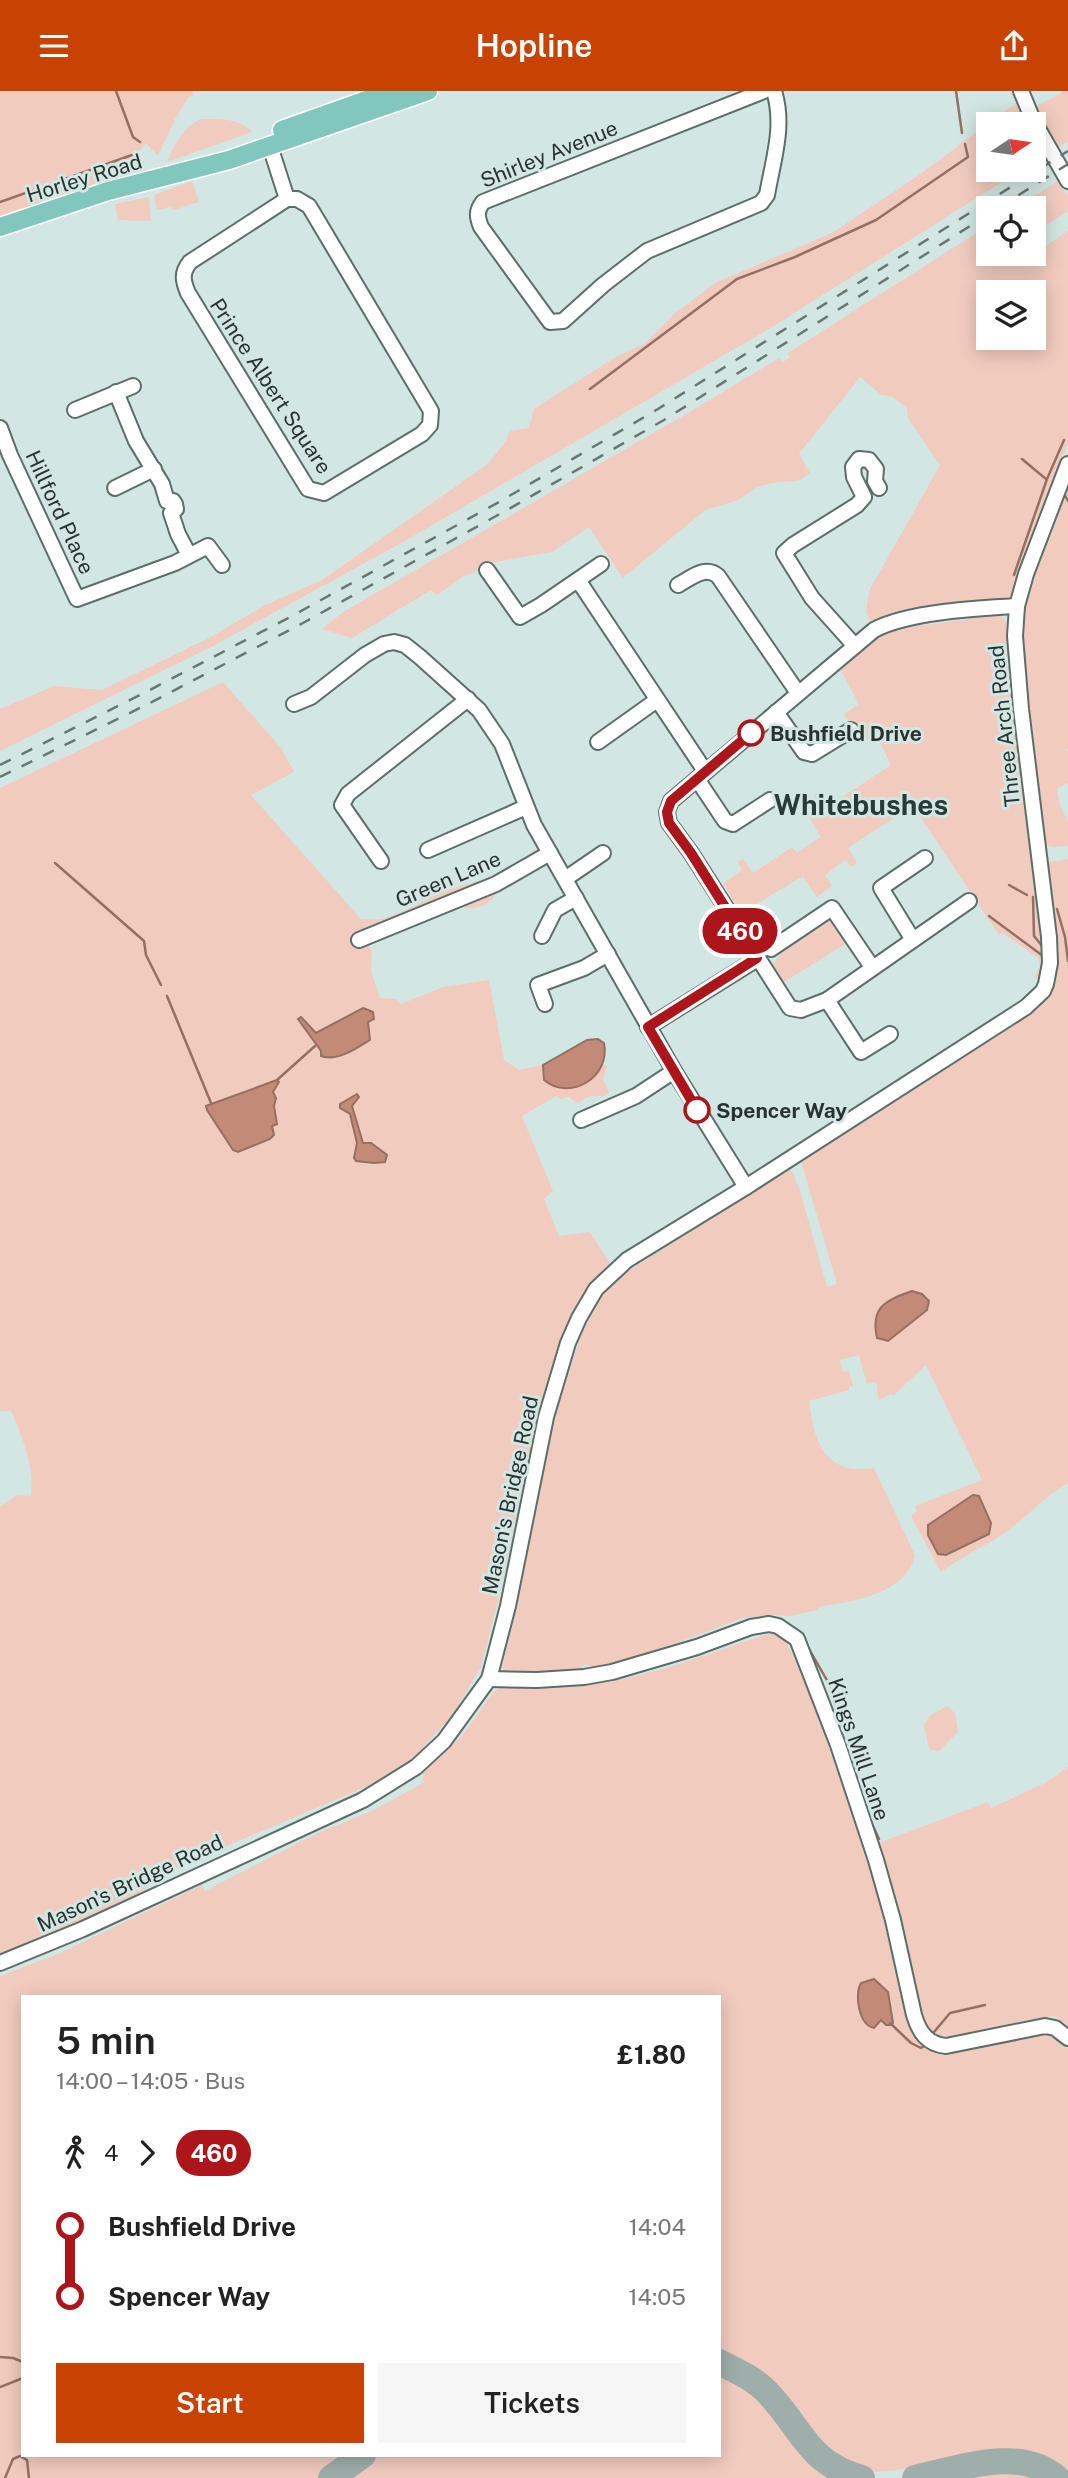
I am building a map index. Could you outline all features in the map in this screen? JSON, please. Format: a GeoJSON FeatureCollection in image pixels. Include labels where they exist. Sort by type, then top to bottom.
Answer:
{"type":"FeatureCollection","features":[{"type":"Feature","properties":{"kind":"main road","name":"Horley Road"},"geometry":{"type":"LineString","coordinates":[[182,171],[370,95],[392,91]]}},
{"type":"Feature","properties":{"kind":"main road","name":"Horley Road"},"geometry":{"type":"LineString","coordinates":[[0,227],[108,191],[229,160],[428,91]]}},
{"type":"Feature","properties":{"kind":"street","name":"Shirley Avenue"},"geometry":{"type":"LineString","coordinates":[[764,91],[483,202],[478,208],[477,218],[481,227],[550,322],[563,321],[647,251],[761,203],[766,195],[780,122],[774,91]]}},
{"type":"Feature","properties":{"kind":"street"},"geometry":{"type":"LineString","coordinates":[[1021,91],[1032,120],[1068,181]]}},
{"type":"Feature","properties":{"kind":"street"},"geometry":{"type":"LineString","coordinates":[[270,146],[287,199]]}},
{"type":"Feature","properties":{"kind":"street","name":"Prince Albert Square"},"geometry":{"type":"LineString","coordinates":[[287,199],[297,199],[309,206],[431,411],[432,418],[430,425],[422,433],[324,493],[308,489],[187,293],[183,281],[185,268],[190,262],[287,199]]}},
{"type":"Feature","properties":{"kind":"street"},"geometry":{"type":"LineString","coordinates":[[75,410],[133,386]]}},
{"type":"Feature","properties":{"kind":"street"},"geometry":{"type":"LineString","coordinates":[[116,392],[136,441],[162,484],[167,501],[173,501],[175,504],[176,509],[171,513],[189,555]]}},
{"type":"Feature","properties":{"kind":"street","name":"Hillford Place"},"geometry":{"type":"LineString","coordinates":[[0,428],[10,455],[78,599],[135,579],[189,555],[205,542],[222,565]]}},
{"type":"Feature","properties":{"kind":"street"},"geometry":{"type":"LineString","coordinates":[[855,646],[812,599],[784,553],[857,505],[864,497],[854,478],[853,467],[859,459],[869,460],[876,470],[875,481],[879,488]]}},
{"type":"Feature","properties":{"kind":"street","name":"Three Arch Road"},"geometry":{"type":"LineString","coordinates":[[1043,991],[1049,974],[1049,937],[1015,636],[1017,606],[1026,573],[1068,464]]}},
{"type":"Feature","properties":{"kind":"street"},"geometry":{"type":"LineString","coordinates":[[115,488],[154,469]]}},
{"type":"Feature","properties":{"kind":"street"},"geometry":{"type":"LineString","coordinates":[[486,571],[520,617],[601,564]]}},
{"type":"Feature","properties":{"kind":"street"},"geometry":{"type":"LineString","coordinates":[[678,585],[704,571],[712,571],[718,576],[798,693]]}},
{"type":"Feature","properties":{"kind":"street"},"geometry":{"type":"LineString","coordinates":[[578,580],[657,700],[725,821],[733,824],[771,800]]}},
{"type":"Feature","properties":{"kind":"street"},"geometry":{"type":"LineString","coordinates":[[968,901],[827,999],[801,1010],[790,1008],[669,823],[667,812],[671,801],[701,775],[855,646],[887,623],[1017,606]]}},
{"type":"Feature","properties":{"kind":"street"},"geometry":{"type":"LineString","coordinates":[[294,704],[311,697],[365,655],[384,644],[394,642],[412,651],[468,699],[492,727],[502,744],[526,807],[550,853],[648,1027],[746,1187]]}},
{"type":"Feature","properties":{"kind":"street"},"geometry":{"type":"LineString","coordinates":[[381,861],[342,805],[348,795],[372,774],[468,699]]}},
{"type":"Feature","properties":{"kind":"street"},"geometry":{"type":"LineString","coordinates":[[598,742],[657,700]]}},
{"type":"Feature","properties":{"kind":"street"},"geometry":{"type":"LineString","coordinates":[[776,712],[804,752],[812,754],[851,730]]}},
{"type":"Feature","properties":{"kind":"street"},"geometry":{"type":"LineString","coordinates":[[428,850],[526,807]]}},
{"type":"Feature","properties":{"kind":"street","name":"Green Lane"},"geometry":{"type":"LineString","coordinates":[[359,940],[496,884],[550,853]]}},
{"type":"Feature","properties":{"kind":"street"},"geometry":{"type":"LineString","coordinates":[[565,879],[603,853]]}},
{"type":"Feature","properties":{"kind":"street"},"geometry":{"type":"LineString","coordinates":[[913,940],[881,888],[925,858]]}},
{"type":"Feature","properties":{"kind":"street"},"geometry":{"type":"LineString","coordinates":[[542,936],[555,910],[576,898]]}},
{"type":"Feature","properties":{"kind":"street"},"geometry":{"type":"LineString","coordinates":[[771,949],[832,908],[872,967]]}},
{"type":"Feature","properties":{"kind":"street"},"geometry":{"type":"LineString","coordinates":[[545,1004],[538,985],[584,968],[608,954]]}},
{"type":"Feature","properties":{"kind":"street"},"geometry":{"type":"LineString","coordinates":[[648,1027],[757,958]]}},
{"type":"Feature","properties":{"kind":"street","name":"Mason's Bridge Road"},"geometry":{"type":"LineString","coordinates":[[0,1963],[83,1929],[363,1800],[416,1767],[444,1741],[489,1679],[508,1609],[556,1378],[579,1318],[596,1289],[615,1268],[1019,1012],[1043,991]]}},
{"type":"Feature","properties":{"kind":"street"},"geometry":{"type":"LineString","coordinates":[[827,999],[861,1052],[890,1034]]}},
{"type":"Feature","properties":{"kind":"street"},"geometry":{"type":"LineString","coordinates":[[581,1120],[636,1096],[674,1071]]}},
{"type":"Feature","properties":{"kind":"street","name":"Kings Mill Lane"},"geometry":{"type":"LineString","coordinates":[[489,1679],[537,1680],[612,1672],[697,1647],[751,1627],[769,1624],[778,1626],[797,1639],[838,1745],[888,1903],[914,2015],[921,2032],[931,2042],[946,2046],[1045,2026],[1055,2028],[1068,2038]]}},
{"type":"Feature","properties":{"kind":"shaded area"},"geometry":{"type":"Polygon","coordinates":[[[0,91],[192,91],[193,96],[189,97],[175,119],[158,156],[146,143],[137,153],[142,167],[116,180],[0,220],[0,91]]]}},
{"type":"Feature","properties":{"kind":"shaded area"},"geometry":{"type":"Polygon","coordinates":[[[1061,91],[1068,91],[1068,141],[1054,150],[1046,134],[1046,112],[1037,112],[1036,106],[1062,93],[1061,91]]]}},
{"type":"Feature","properties":{"kind":"shaded area"},"geometry":{"type":"Polygon","coordinates":[[[1016,103],[1020,112],[1004,112],[1016,103]]]}},
{"type":"Feature","properties":{"kind":"shaded area"},"geometry":{"type":"Polygon","coordinates":[[[202,119],[235,122],[252,132],[167,162],[185,131],[202,119]]]}},
{"type":"Feature","properties":{"kind":"shaded area"},"geometry":{"type":"Polygon","coordinates":[[[976,133],[976,182],[1002,182],[772,327],[405,541],[213,646],[0,751],[0,709],[54,686],[102,690],[211,637],[265,605],[322,580],[488,464],[510,431],[529,428],[534,409],[614,358],[645,343],[675,313],[717,282],[832,233],[919,175],[976,133]]]}},
{"type":"Feature","properties":{"kind":"shaded area"},"geometry":{"type":"Polygon","coordinates":[[[192,181],[199,202],[174,210],[171,207],[157,210],[154,195],[192,181]]]}},
{"type":"Feature","properties":{"kind":"shaded area"},"geometry":{"type":"Polygon","coordinates":[[[1058,181],[1068,197],[1068,211],[1046,225],[1046,196],[1034,196],[1058,181]]]}},
{"type":"Feature","properties":{"kind":"shaded area"},"geometry":{"type":"Polygon","coordinates":[[[149,197],[151,221],[118,220],[115,204],[149,197]]]}},
{"type":"Feature","properties":{"kind":"shaded area"},"geometry":{"type":"Polygon","coordinates":[[[1068,231],[1068,442],[1013,593],[1006,599],[924,609],[889,616],[871,623],[866,612],[869,591],[940,465],[908,418],[907,408],[893,397],[881,395],[860,377],[799,454],[810,473],[798,481],[757,487],[739,500],[705,510],[623,578],[589,527],[552,552],[496,562],[463,577],[437,595],[431,590],[352,638],[322,629],[343,612],[779,358],[783,362],[789,358],[788,353],[976,233],[976,266],[1046,266],[1046,246],[1068,231]]]}},
{"type":"Feature","properties":{"kind":"shaded area"},"geometry":{"type":"Polygon","coordinates":[[[1068,476],[1068,783],[1057,789],[1060,805],[1068,822],[1068,846],[1052,847],[1043,844],[1021,670],[1020,625],[1027,587],[1068,476]]]}},
{"type":"Feature","properties":{"kind":"shaded area"},"geometry":{"type":"Polygon","coordinates":[[[1001,616],[1011,627],[1045,934],[1043,977],[1034,978],[1040,966],[1038,958],[1003,933],[999,935],[913,806],[848,848],[857,863],[851,867],[846,860],[825,875],[832,886],[817,897],[803,877],[741,914],[723,883],[742,870],[738,862],[743,859],[753,873],[792,847],[797,853],[821,837],[805,811],[819,802],[814,795],[820,792],[830,805],[891,765],[876,735],[863,743],[844,714],[859,704],[840,669],[882,634],[891,630],[1001,616]]]}},
{"type":"Feature","properties":{"kind":"shaded area"},"geometry":{"type":"Polygon","coordinates":[[[223,682],[281,748],[294,772],[251,795],[361,919],[390,916],[446,890],[507,872],[539,848],[548,864],[508,884],[481,907],[466,908],[461,895],[366,933],[372,954],[371,971],[380,998],[396,999],[401,1004],[443,987],[489,980],[504,1060],[519,1070],[543,1065],[544,1080],[595,1075],[603,1064],[607,1066],[603,1080],[609,1092],[604,1096],[590,1096],[578,1103],[568,1097],[561,1099],[556,1096],[522,1116],[553,1191],[544,1199],[559,1236],[590,1232],[611,1265],[588,1288],[557,1359],[527,1465],[502,1585],[481,1667],[451,1717],[415,1756],[382,1780],[182,1865],[136,1895],[24,1947],[0,1954],[0,1506],[18,1495],[31,1496],[32,1485],[27,1452],[11,1411],[0,1411],[0,788],[223,682]]]}},
{"type":"Feature","properties":{"kind":"shaded area"},"geometry":{"type":"Polygon","coordinates":[[[1068,859],[1068,1483],[1007,1531],[941,1572],[911,1516],[917,1511],[915,1506],[982,1480],[926,1365],[893,1396],[891,1394],[878,1400],[877,1384],[867,1384],[859,1355],[840,1360],[843,1372],[849,1371],[853,1386],[849,1387],[849,1390],[809,1401],[814,1430],[825,1453],[833,1461],[844,1467],[874,1468],[915,1555],[910,1568],[901,1579],[876,1594],[819,1607],[817,1610],[790,1616],[743,1618],[623,1663],[595,1668],[585,1664],[579,1670],[505,1674],[502,1668],[518,1601],[532,1517],[553,1420],[584,1326],[611,1282],[790,1168],[799,1187],[827,1287],[837,1284],[801,1161],[1026,1017],[1045,997],[1046,866],[1049,862],[1068,859]]]}},
{"type":"Feature","properties":{"kind":"shaded area"},"geometry":{"type":"Polygon","coordinates":[[[829,915],[850,941],[784,982],[773,964],[780,955],[778,952],[829,915]]]}},
{"type":"Feature","properties":{"kind":"shaded area"},"geometry":{"type":"Polygon","coordinates":[[[363,1008],[373,1012],[374,1019],[368,1022],[370,1040],[334,1057],[321,1056],[321,1051],[298,1019],[301,1017],[316,1033],[363,1008]]]}},
{"type":"Feature","properties":{"kind":"shaded area"},"geometry":{"type":"Polygon","coordinates":[[[598,1039],[604,1043],[601,1066],[586,1083],[565,1088],[544,1080],[543,1065],[587,1040],[598,1039]]]}},
{"type":"Feature","properties":{"kind":"shaded area"},"geometry":{"type":"Polygon","coordinates":[[[277,1080],[279,1082],[273,1092],[276,1098],[274,1106],[277,1124],[272,1126],[274,1135],[238,1152],[233,1150],[206,1106],[277,1080]]]}},
{"type":"Feature","properties":{"kind":"shaded area"},"geometry":{"type":"Polygon","coordinates":[[[357,1094],[359,1097],[352,1106],[363,1143],[371,1143],[387,1155],[385,1162],[356,1161],[354,1158],[357,1143],[350,1114],[340,1108],[340,1104],[357,1094]]]}},
{"type":"Feature","properties":{"kind":"shaded area"},"geometry":{"type":"Polygon","coordinates":[[[912,1291],[922,1294],[929,1301],[927,1310],[888,1341],[877,1338],[876,1319],[882,1306],[912,1291]]]}},
{"type":"Feature","properties":{"kind":"shaded area"},"geometry":{"type":"Polygon","coordinates":[[[973,1495],[979,1496],[991,1523],[989,1534],[946,1555],[938,1554],[928,1535],[928,1525],[973,1495]]]}},
{"type":"Feature","properties":{"kind":"shaded area"},"geometry":{"type":"Polygon","coordinates":[[[775,1634],[785,1641],[803,1673],[872,1870],[906,2008],[928,2047],[950,2053],[1019,2036],[1048,2032],[1068,2046],[1068,2478],[1042,2461],[998,2455],[879,2472],[856,2471],[828,2456],[818,2447],[767,2384],[721,2355],[721,1995],[21,1995],[21,2457],[349,2457],[323,2478],[0,2478],[0,1976],[58,1954],[202,1885],[205,1891],[318,1833],[374,1810],[423,1783],[423,1772],[462,1736],[494,1691],[500,1688],[608,1681],[687,1661],[764,1635],[775,1634]],[[858,1993],[861,2011],[874,2028],[880,2020],[886,2025],[892,2020],[888,1993],[858,1993]]]}},
{"type":"Feature","properties":{"kind":"shaded area"},"geometry":{"type":"Polygon","coordinates":[[[947,1706],[955,1713],[958,1732],[939,1751],[929,1749],[924,1725],[930,1716],[947,1706]]]}},
{"type":"Feature","properties":{"kind":"shaded area"},"geometry":{"type":"Polygon","coordinates":[[[1068,1767],[1068,2026],[1054,2016],[964,2036],[938,2034],[928,2029],[921,2019],[879,1843],[988,1802],[991,1808],[1045,1783],[1068,1767]]]}},
{"type":"Feature","properties":{"kind":"shaded area"},"geometry":{"type":"Polygon","coordinates":[[[874,1979],[888,1992],[893,2023],[891,2025],[886,2025],[881,2020],[874,2028],[861,2016],[859,1988],[861,1983],[874,1979]]]}},
{"type":"Feature","properties":{"kind":"shaded area"},"geometry":{"type":"Polygon","coordinates":[[[721,2369],[739,2378],[763,2396],[801,2445],[819,2463],[843,2478],[340,2478],[372,2457],[721,2457],[721,2369]]]}},
{"type":"Feature","properties":{"kind":"shaded area"},"geometry":{"type":"Polygon","coordinates":[[[1028,2468],[1048,2478],[937,2478],[969,2470],[1028,2468]]]}},
{"type":"Feature","properties":{"kind":"waterway"},"geometry":{"type":"LineString","coordinates":[[116,91],[133,137],[140,142]]}},
{"type":"Feature","properties":{"kind":"waterway"},"geometry":{"type":"LineString","coordinates":[[956,91],[962,133]]}},
{"type":"Feature","properties":{"kind":"waterway"},"geometry":{"type":"LineString","coordinates":[[590,389],[737,279],[795,257],[876,220],[968,157],[965,144]]}},
{"type":"Feature","properties":{"kind":"waterway"},"geometry":{"type":"LineString","coordinates":[[0,202],[132,155]]}},
{"type":"Feature","properties":{"kind":"waterway"},"geometry":{"type":"LineString","coordinates":[[1014,575],[1047,479],[1064,440]]}},
{"type":"Feature","properties":{"kind":"waterway"},"geometry":{"type":"LineString","coordinates":[[1022,459],[1046,479]]}},
{"type":"Feature","properties":{"kind":"waterway"},"geometry":{"type":"LineString","coordinates":[[1064,494],[1068,501]]}},
{"type":"Feature","properties":{"kind":"waterway"},"geometry":{"type":"LineString","coordinates":[[55,863],[144,941],[146,955],[161,985]]}},
{"type":"Feature","properties":{"kind":"waterway"},"geometry":{"type":"LineString","coordinates":[[1009,885],[1027,895]]}},
{"type":"Feature","properties":{"kind":"waterway"},"geometry":{"type":"LineString","coordinates":[[989,916],[1043,956],[1043,947],[1034,936],[1033,897]]}},
{"type":"Feature","properties":{"kind":"waterway"},"geometry":{"type":"LineString","coordinates":[[1057,909],[1068,961]]}},
{"type":"Feature","properties":{"kind":"waterway"},"geometry":{"type":"LineString","coordinates":[[167,996],[211,1103]]}},
{"type":"Feature","properties":{"kind":"waterway"},"geometry":{"type":"LineString","coordinates":[[277,1080],[315,1046]]}},
{"type":"Feature","properties":{"kind":"waterway"},"geometry":{"type":"LineString","coordinates":[[805,1642],[832,1689],[842,1736]]}},
{"type":"Feature","properties":{"kind":"waterway"},"geometry":{"type":"LineString","coordinates":[[871,1822],[879,1839]]}},
{"type":"Feature","properties":{"kind":"waterway"},"geometry":{"type":"LineString","coordinates":[[934,2032],[950,2013],[985,2005]]}},
{"type":"Feature","properties":{"kind":"waterway"},"geometry":{"type":"LineString","coordinates":[[890,2023],[911,2043],[921,2048],[925,2045]]}},
{"type":"Feature","properties":{"kind":"waterway"},"geometry":{"type":"LineString","coordinates":[[0,2357],[21,2361]]}},
{"type":"Feature","properties":{"kind":"waterway"},"geometry":{"type":"LineString","coordinates":[[0,2387],[21,2379]]}},
{"type":"Feature","properties":{"kind":"waterway"},"geometry":{"type":"LineString","coordinates":[[5,2478],[13,2459],[21,2457]]}},
{"type":"Feature","properties":{"kind":"waterway"},"geometry":{"type":"LineString","coordinates":[[22,2457],[27,2460],[29,2478]]}},
{"type":"Feature","properties":{"kind":"taxiway"},"geometry":{"type":"LineString","coordinates":[[721,2363],[761,2386],[806,2442],[828,2463],[862,2478]]}},
{"type":"Feature","properties":{"kind":"taxiway"},"geometry":{"type":"LineString","coordinates":[[331,2478],[360,2457]]}},
{"type":"Feature","properties":{"kind":"taxiway"},"geometry":{"type":"LineString","coordinates":[[915,2478],[969,2465],[1007,2461],[1042,2468],[1057,2478]]}},
{"type":"Feature","properties":{"kind":"railway"},"geometry":{"type":"LineString","coordinates":[[0,765],[292,616],[499,502],[658,409],[1068,151]]}},
{"type":"Feature","properties":{"kind":"railway"},"geometry":{"type":"LineString","coordinates":[[1017,196],[1068,164]]}},
{"type":"Feature","properties":{"kind":"railway"},"geometry":{"type":"LineString","coordinates":[[0,777],[303,623],[507,510],[664,420],[976,222]]}},
{"type":"Feature","properties":{"kind":"bus line","name":"460"},"geometry":{"type":"LineString","coordinates":[[697,1110],[648,1027],[757,958],[669,823],[667,812],[671,801],[751,733]]}},
{"type":"Feature","properties":{"kind":"place","name":"Bushfield Drive"},"geometry":{"type":"Point","coordinates":[751,733]}},
{"type":"Feature","properties":{"kind":"place","name":"Spencer Way"},"geometry":{"type":"Point","coordinates":[697,1110]}},
{"type":"Feature","properties":{"kind":"district","name":"Whitebushes"},"geometry":{"type":"Point","coordinates":[861,804]}}]}
